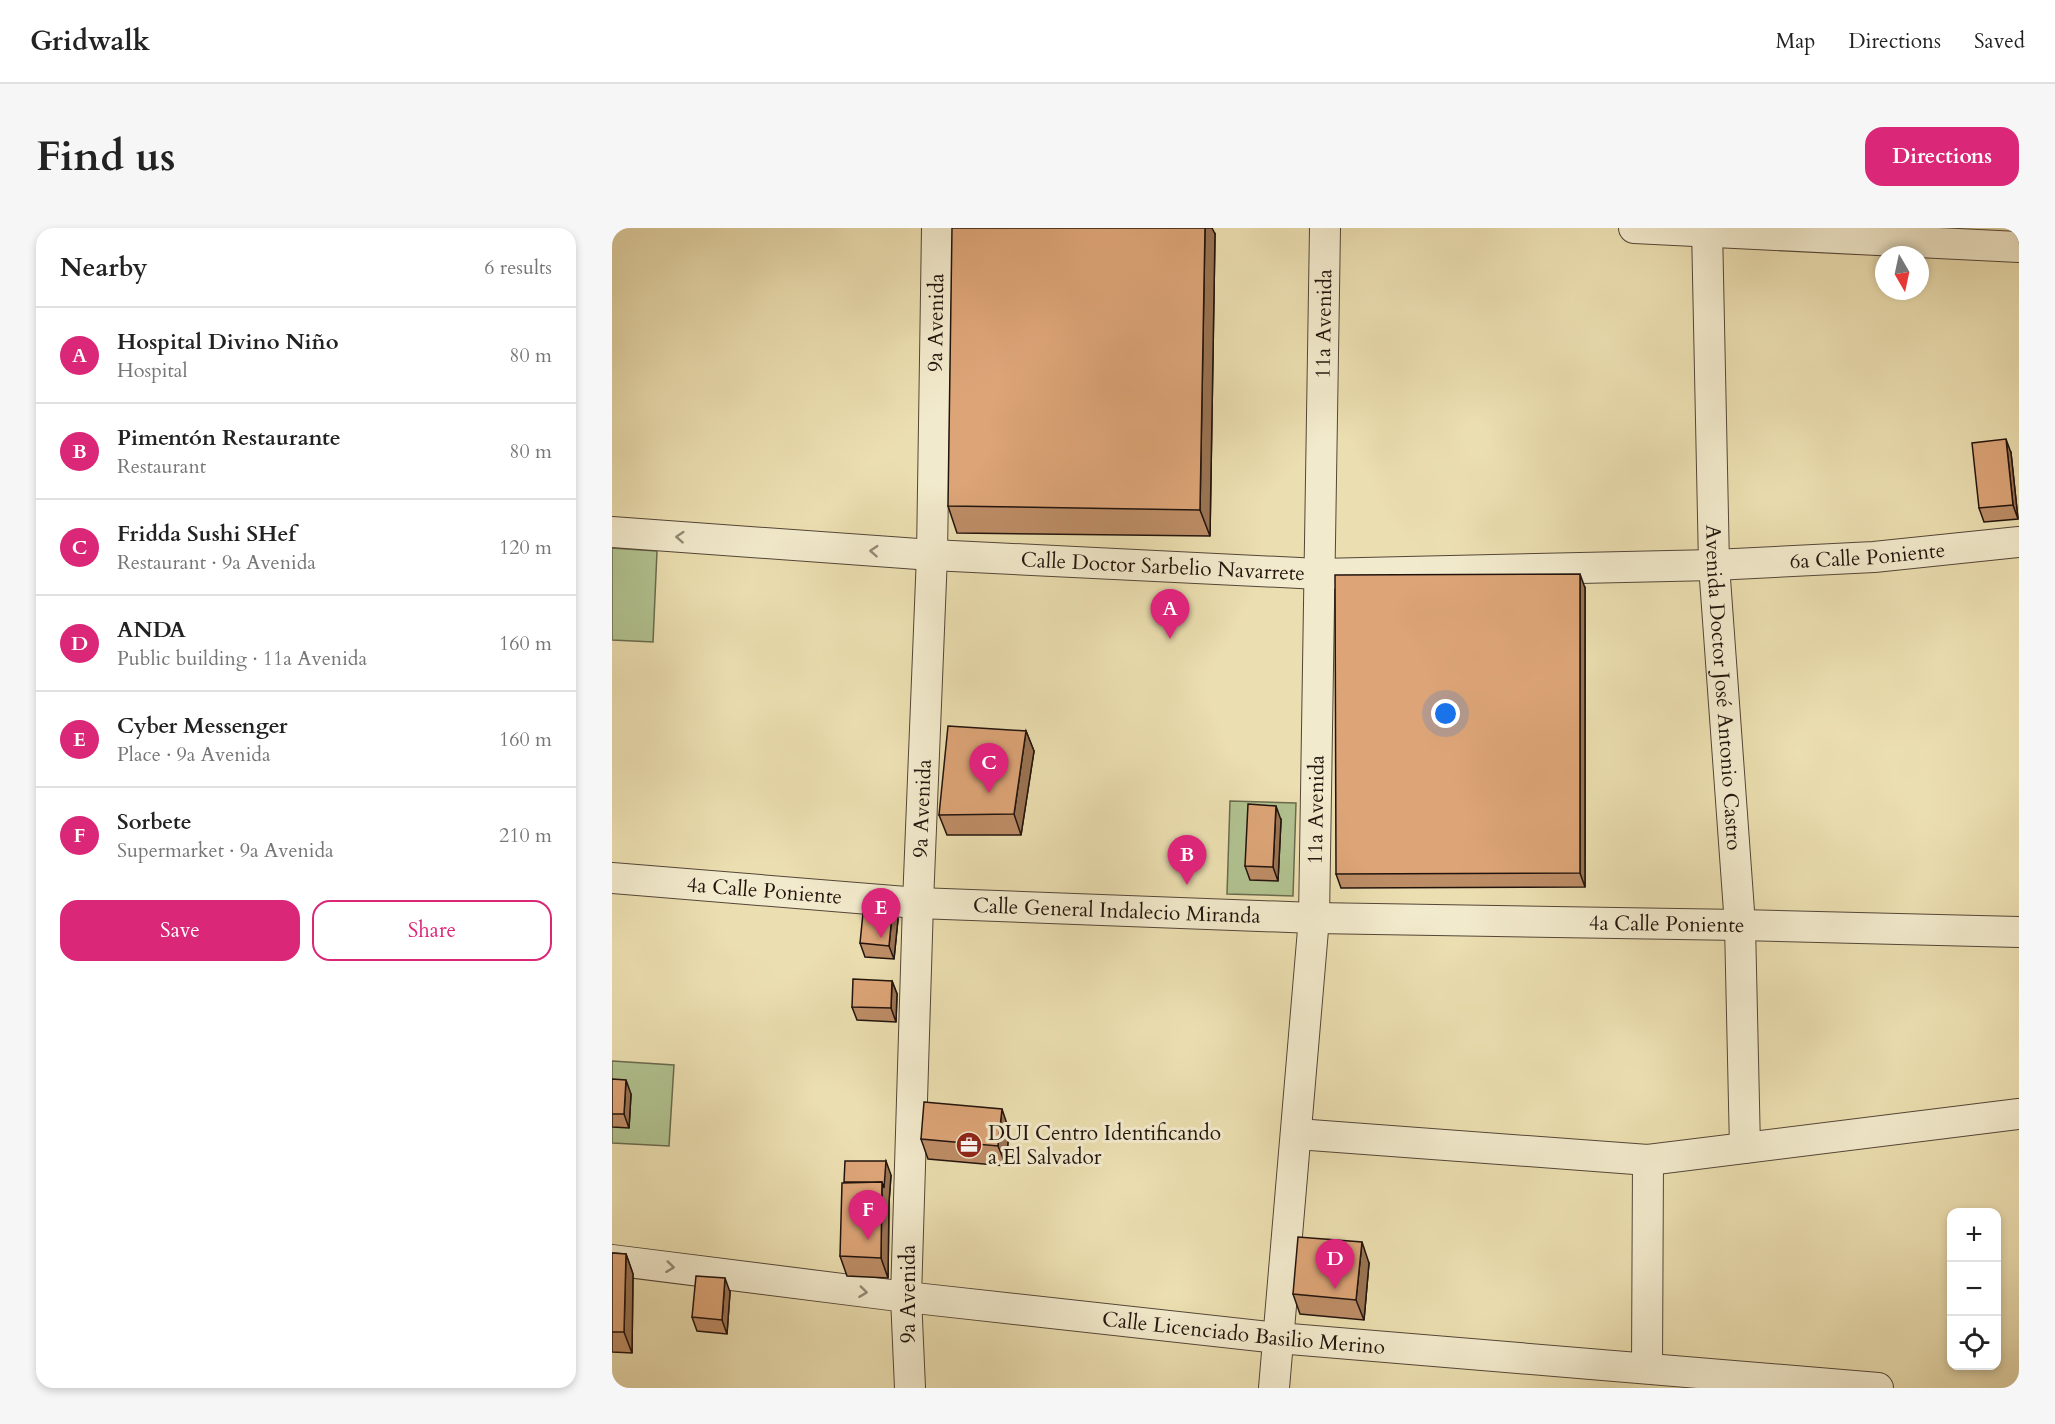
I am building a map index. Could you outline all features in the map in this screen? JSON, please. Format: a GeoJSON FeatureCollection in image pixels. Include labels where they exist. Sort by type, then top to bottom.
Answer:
{"type":"FeatureCollection","features":[{"type":"Feature","properties":{"kind":"street","name":"9a Avenida"},"geometry":{"type":"LineString","coordinates":[[910,1388],[906,1297],[918,903],[932,555],[937,228]]}},
{"type":"Feature","properties":{"kind":"street","name":"11a Avenida"},"geometry":{"type":"LineString","coordinates":[[1274,1388],[1314,918],[1324,228]]}},
{"type":"Feature","properties":{"kind":"street"},"geometry":{"type":"LineString","coordinates":[[1634,228],[2001,240]]}},
{"type":"Feature","properties":{"kind":"street","name":"Avenida Doctor José Antonio Castro"},"geometry":{"type":"LineString","coordinates":[[1707,230],[1714,565],[1740,925],[1745,1149]]}},
{"type":"Feature","properties":{"kind":"street","name":"Calle Doctor Sarbelio Navarrete"},"geometry":{"type":"LineString","coordinates":[[612,532],[932,555],[1319,574],[1714,565]]}},
{"type":"Feature","properties":{"kind":"street","name":"6a Calle Poniente"},"geometry":{"type":"LineString","coordinates":[[1714,565],[1874,557],[2019,542]]}},
{"type":"Feature","properties":{"kind":"street","name":"4a Calle Poniente"},"geometry":{"type":"LineString","coordinates":[[612,878],[918,903]]}},
{"type":"Feature","properties":{"kind":"street","name":"Calle General Indalecio Miranda"},"geometry":{"type":"LineString","coordinates":[[918,903],[1314,918]]}},
{"type":"Feature","properties":{"kind":"street","name":"4a Calle Poniente"},"geometry":{"type":"LineString","coordinates":[[1314,918],[2019,932]]}},
{"type":"Feature","properties":{"kind":"street"},"geometry":{"type":"LineString","coordinates":[[1297,1134],[1647,1160],[1939,1122],[2019,1114]]}},
{"type":"Feature","properties":{"kind":"street"},"geometry":{"type":"LineString","coordinates":[[1647,1160],[1647,1368]]}},
{"type":"Feature","properties":{"kind":"street","name":"Calle Licenciado Basilio Merino"},"geometry":{"type":"LineString","coordinates":[[612,1260],[906,1297],[1278,1338],[1878,1388]]}},
{"type":"Feature","properties":{"kind":"green space"},"geometry":{"type":"Polygon","coordinates":[[[612,548],[657,551],[653,642],[612,640],[612,548]]]}},
{"type":"Feature","properties":{"kind":"green space"},"geometry":{"type":"Polygon","coordinates":[[[1230,801],[1296,803],[1293,896],[1227,894],[1230,801]]]}},
{"type":"Feature","properties":{"kind":"green space"},"geometry":{"type":"Polygon","coordinates":[[[612,1061],[674,1065],[669,1146],[612,1143],[612,1061]]]}},
{"type":"Feature","properties":{"kind":"building"},"geometry":{"type":"Polygon","coordinates":[[[952,228],[1205,228],[1200,510],[948,506],[952,228]]]}},
{"type":"Feature","properties":{"kind":"building"},"geometry":{"type":"Polygon","coordinates":[[[2006,439],[2013,505],[1979,508],[1972,443],[2006,439]]]}},
{"type":"Feature","properties":{"kind":"building"},"geometry":{"type":"Polygon","coordinates":[[[1580,574],[1580,873],[1336,874],[1335,575],[1580,574]]]}},
{"type":"Feature","properties":{"kind":"building"},"geometry":{"type":"Polygon","coordinates":[[[948,726],[1026,731],[1014,814],[939,815],[948,726]]]}},
{"type":"Feature","properties":{"kind":"building"},"geometry":{"type":"Polygon","coordinates":[[[1248,804],[1276,806],[1273,867],[1245,866],[1248,804]]]}},
{"type":"Feature","properties":{"kind":"building"},"geometry":{"type":"Polygon","coordinates":[[[864,903],[893,905],[889,946],[860,943],[864,903]]]}},
{"type":"Feature","properties":{"kind":"building"},"geometry":{"type":"Polygon","coordinates":[[[853,979],[892,981],[891,1008],[852,1007],[853,979]]]}},
{"type":"Feature","properties":{"kind":"building"},"geometry":{"type":"Polygon","coordinates":[[[612,1079],[626,1080],[624,1114],[612,1114],[612,1079]]]}},
{"type":"Feature","properties":{"kind":"building"},"geometry":{"type":"Polygon","coordinates":[[[924,1102],[1002,1109],[998,1146],[921,1139],[924,1102]]]}},
{"type":"Feature","properties":{"kind":"building"},"geometry":{"type":"Polygon","coordinates":[[[845,1161],[886,1161],[884,1188],[882,1182],[844,1182],[845,1161]]]}},
{"type":"Feature","properties":{"kind":"building"},"geometry":{"type":"Polygon","coordinates":[[[882,1182],[881,1258],[840,1256],[842,1183],[882,1182]]]}},
{"type":"Feature","properties":{"kind":"building"},"geometry":{"type":"Polygon","coordinates":[[[1298,1237],[1362,1242],[1356,1300],[1293,1294],[1298,1237]]]}},
{"type":"Feature","properties":{"kind":"building"},"geometry":{"type":"Polygon","coordinates":[[[612,1253],[626,1254],[624,1332],[612,1332],[612,1253]]]}},
{"type":"Feature","properties":{"kind":"building"},"geometry":{"type":"Polygon","coordinates":[[[696,1276],[725,1278],[722,1320],[692,1317],[696,1276]]]}},
{"type":"Feature","properties":{"kind":"place","name":"Hospital Divino Niño"},"geometry":{"type":"Point","coordinates":[1170,639]}},
{"type":"Feature","properties":{"kind":"place","name":"Fridda Sushi SHef"},"geometry":{"type":"Point","coordinates":[989,793]}},
{"type":"Feature","properties":{"kind":"place","name":"Pimentón Restaurante"},"geometry":{"type":"Point","coordinates":[1187,885]}},
{"type":"Feature","properties":{"kind":"place","name":"Cyber Messenger"},"geometry":{"type":"Point","coordinates":[881,938]}},
{"type":"Feature","properties":{"kind":"place","name":"DUI Centro Identificando a El Salvador"},"geometry":{"type":"Point","coordinates":[969,1145]}},
{"type":"Feature","properties":{"kind":"place","name":"Sorbete"},"geometry":{"type":"Point","coordinates":[868,1240]}},
{"type":"Feature","properties":{"kind":"place","name":"ANDA"},"geometry":{"type":"Point","coordinates":[1335,1289]}}]}
